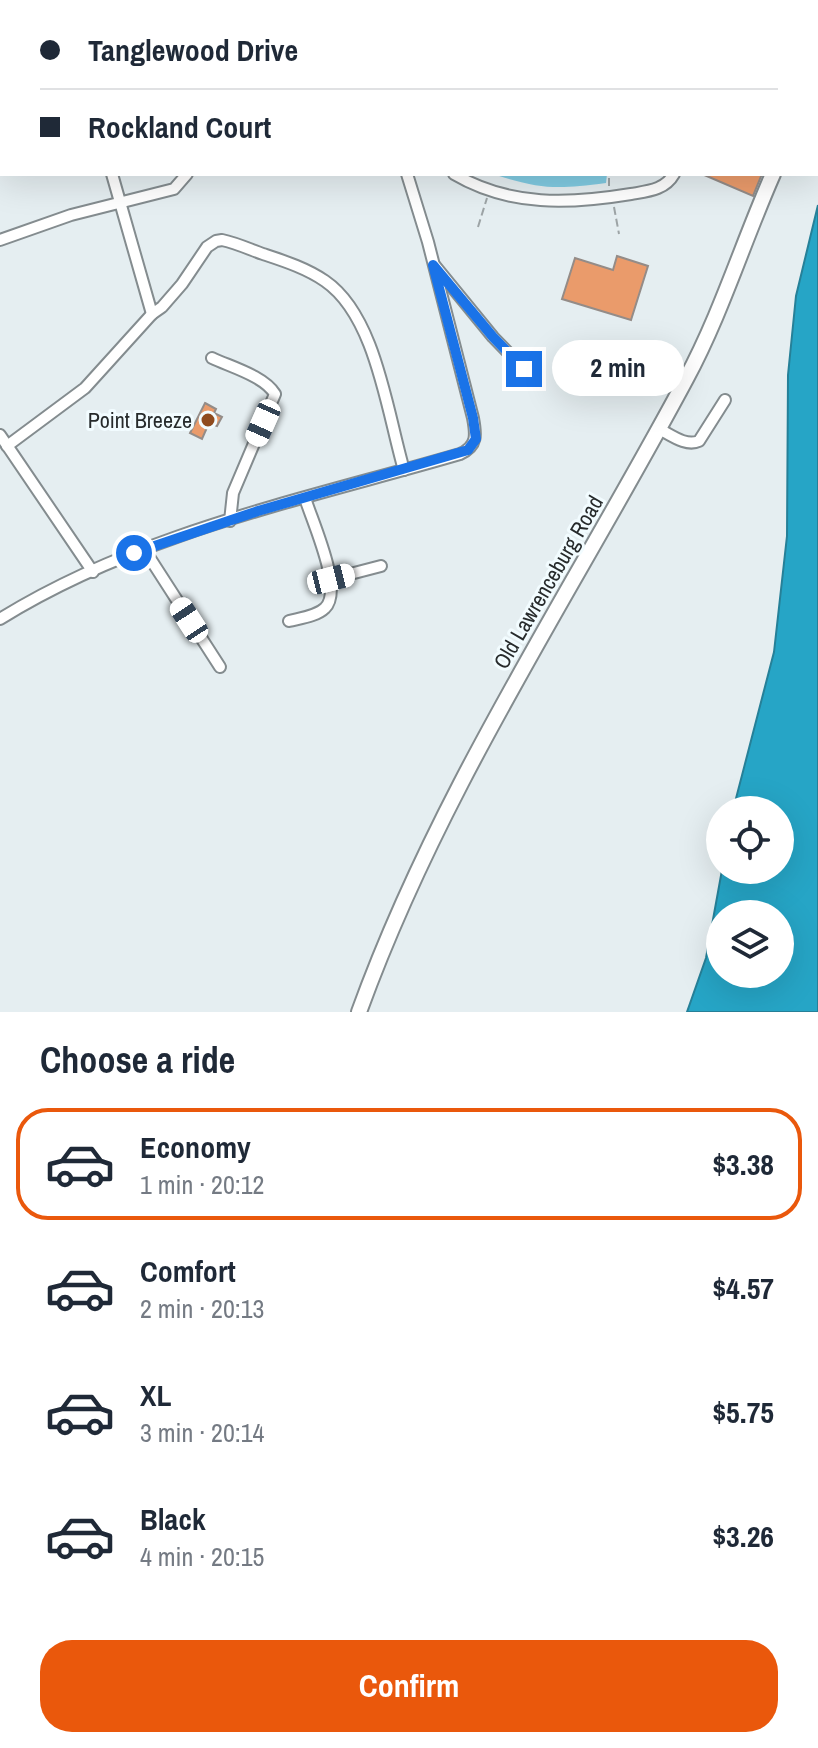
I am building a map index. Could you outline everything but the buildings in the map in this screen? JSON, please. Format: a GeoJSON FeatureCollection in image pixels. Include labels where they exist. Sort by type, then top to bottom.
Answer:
{"type":"FeatureCollection","features":[{"type":"Feature","properties":{"kind":"main road","name":"Old Lawrenceburg Road"},"geometry":{"type":"LineString","coordinates":[[359,1012],[410,890],[469,767],[688,375],[772,176]]}},
{"type":"Feature","properties":{"kind":"street"},"geometry":{"type":"LineString","coordinates":[[113,176],[152,314]]}},
{"type":"Feature","properties":{"kind":"street"},"geometry":{"type":"LineString","coordinates":[[0,240],[71,215],[162,193],[178,186],[186,176]]}},
{"type":"Feature","properties":{"kind":"street"},"geometry":{"type":"LineString","coordinates":[[0,619],[144,549],[468,450],[476,439],[473,418],[408,176]]}},
{"type":"Feature","properties":{"kind":"street"},"geometry":{"type":"LineString","coordinates":[[457,176],[471,184],[517,197],[564,203],[660,189],[672,176]]}},
{"type":"Feature","properties":{"kind":"street"},"geometry":{"type":"LineString","coordinates":[[7,446],[85,388],[152,314],[162,307],[207,247],[216,241],[236,243],[297,266],[323,280],[348,302],[366,332],[404,470]]}},
{"type":"Feature","properties":{"kind":"street"},"geometry":{"type":"LineString","coordinates":[[433,265],[524,369]]}},
{"type":"Feature","properties":{"kind":"street"},"geometry":{"type":"LineString","coordinates":[[212,358],[261,382],[275,394],[233,493],[230,521]]}},
{"type":"Feature","properties":{"kind":"street"},"geometry":{"type":"LineString","coordinates":[[659,429],[694,444],[725,400]]}},
{"type":"Feature","properties":{"kind":"street"},"geometry":{"type":"LineString","coordinates":[[0,435],[93,572]]}},
{"type":"Feature","properties":{"kind":"street"},"geometry":{"type":"LineString","coordinates":[[289,621],[325,608],[332,596],[331,579],[305,498]]}},
{"type":"Feature","properties":{"kind":"street"},"geometry":{"type":"LineString","coordinates":[[144,549],[220,667]]}},
{"type":"Feature","properties":{"kind":"street"},"geometry":{"type":"LineString","coordinates":[[331,579],[381,566]]}},
{"type":"Feature","properties":{"kind":"path"},"geometry":{"type":"LineString","coordinates":[[608,183],[609,176]]}},
{"type":"Feature","properties":{"kind":"path"},"geometry":{"type":"LineString","coordinates":[[478,227],[486,200]]}},
{"type":"Feature","properties":{"kind":"path"},"geometry":{"type":"LineString","coordinates":[[615,209],[619,234]]}},
{"type":"Feature","properties":{"kind":"shaded area"},"geometry":{"type":"Polygon","coordinates":[[[500,176],[607,176],[606,183],[562,187],[500,176]]]}},
{"type":"Feature","properties":{"kind":"shaded area"},"geometry":{"type":"Polygon","coordinates":[[[818,205],[818,1012],[687,1012],[706,958],[706,988],[794,988],[794,900],[717,900],[719,884],[794,884],[794,796],[737,796],[774,652],[787,536],[788,375],[796,296],[818,205]]]}},
{"type":"Feature","properties":{"kind":"place","name":"Point Breeze"},"geometry":{"type":"Point","coordinates":[208,420]}},
{"type":"Feature","properties":{"kind":"route"},"geometry":{"type":"LineString","coordinates":[[134,553],[258,511],[468,450],[476,439],[476,433],[433,265],[524,369]]}}]}
